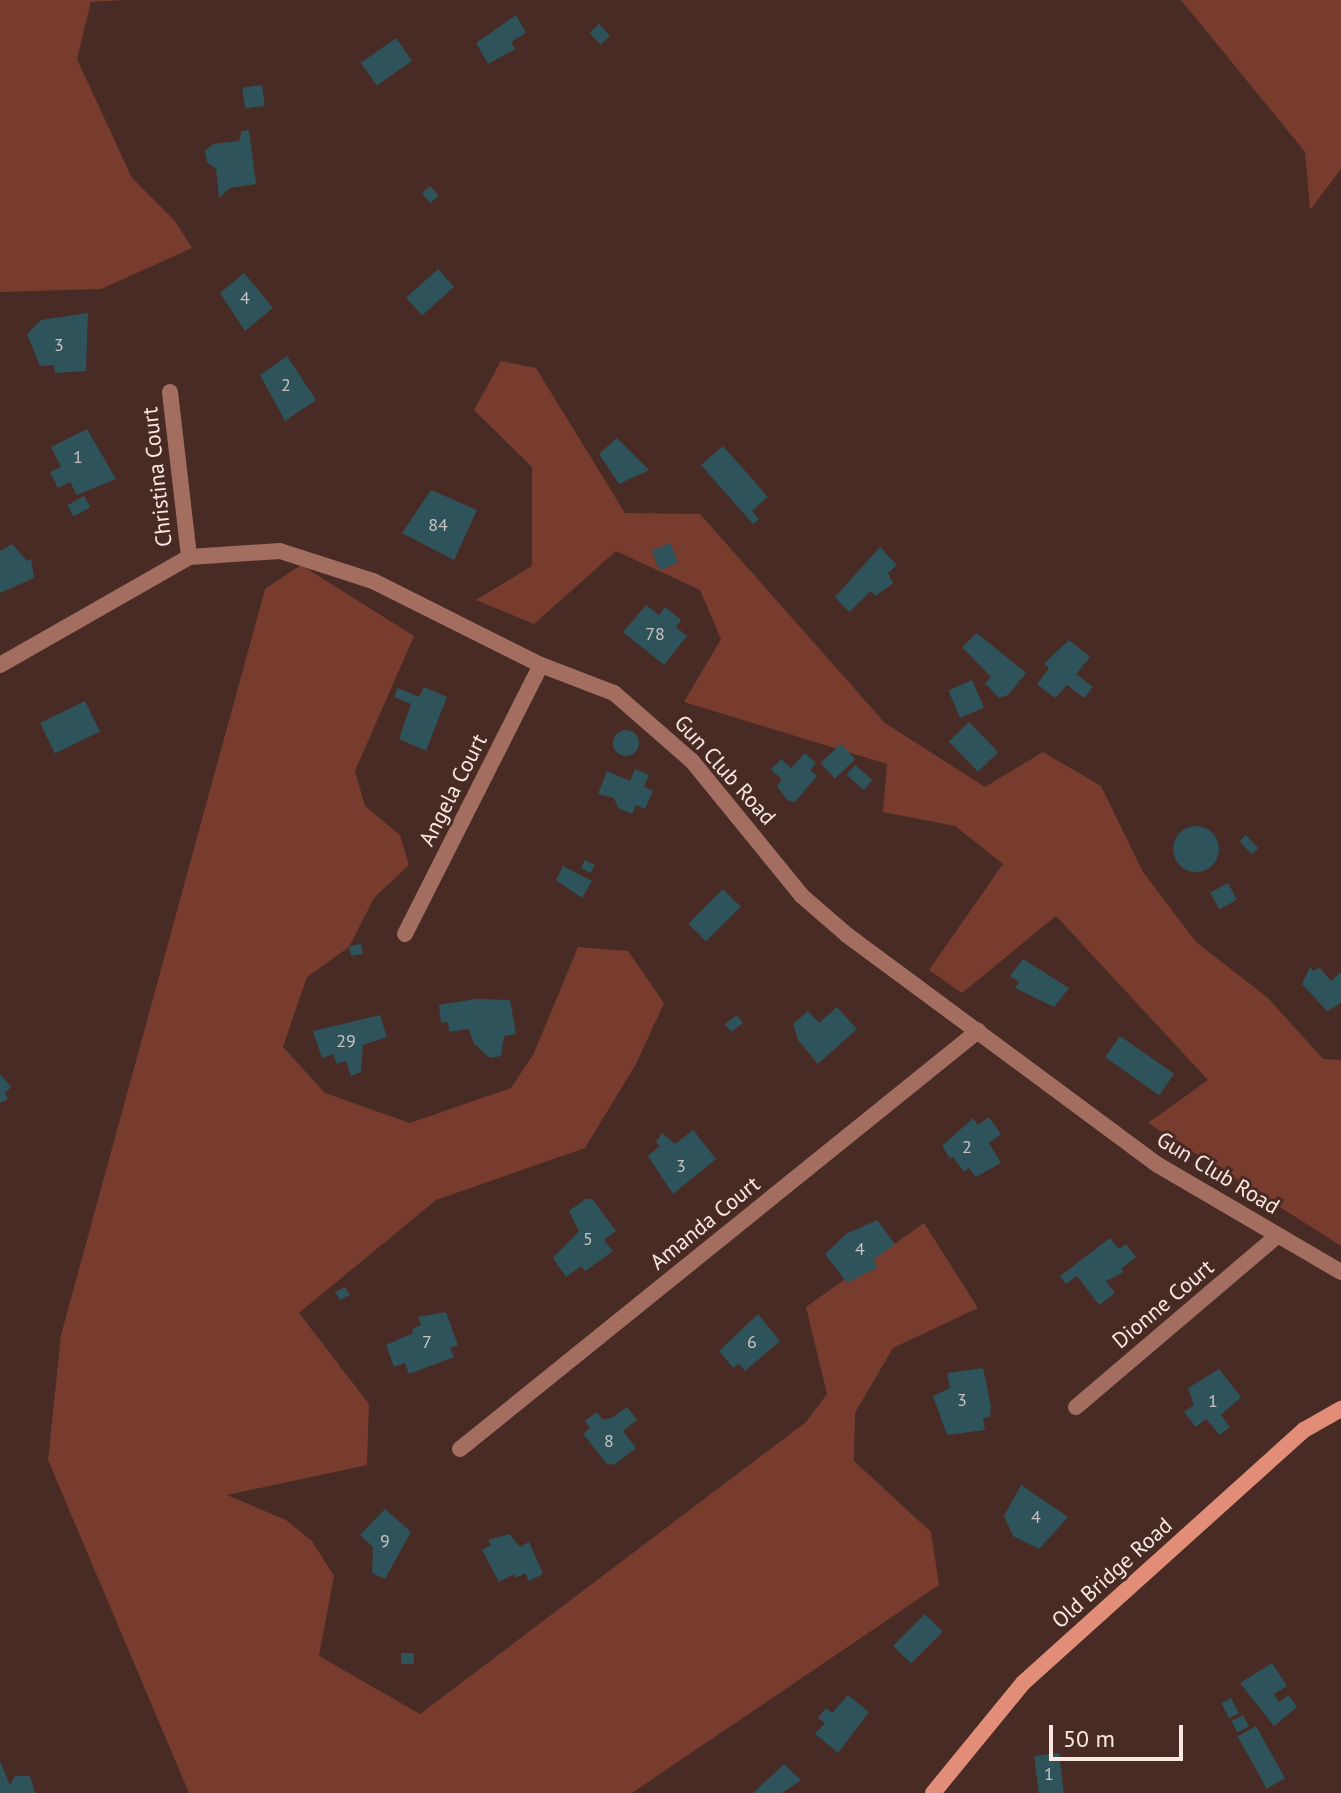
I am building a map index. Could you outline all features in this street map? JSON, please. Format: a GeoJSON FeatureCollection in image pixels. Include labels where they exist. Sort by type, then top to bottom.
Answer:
{"type":"FeatureCollection","features":[{"type":"Feature","properties":{"kind":"street","name":"Christina Court"},"geometry":{"type":"LineString","coordinates":[[170,392],[189,557]]}},
{"type":"Feature","properties":{"kind":"street","name":"Gun Club Road"},"geometry":{"type":"LineString","coordinates":[[0,665],[189,557],[280,551],[373,581],[541,665],[614,693],[649,719],[692,761],[802,896],[1158,1165],[1341,1272]]}},
{"type":"Feature","properties":{"kind":"street","name":"Angela Court"},"geometry":{"type":"LineString","coordinates":[[405,934],[541,665]]}},
{"type":"Feature","properties":{"kind":"street","name":"Amanda Court"},"geometry":{"type":"LineString","coordinates":[[460,1449],[978,1031]]}},
{"type":"Feature","properties":{"kind":"street","name":"Dionne Court"},"geometry":{"type":"LineString","coordinates":[[1076,1407],[1278,1235]]}},
{"type":"Feature","properties":{"kind":"street","name":"Old Bridge Road"},"geometry":{"type":"LineString","coordinates":[[933,1793],[1023,1683],[1304,1430],[1341,1409]]}},
{"type":"Feature","properties":{"kind":"shaded area"},"geometry":{"type":"Polygon","coordinates":[[[0,0],[124,0],[91,2],[77,59],[132,178],[175,221],[192,248],[101,289],[0,292],[0,0]]]}},
{"type":"Feature","properties":{"kind":"shaded area"},"geometry":{"type":"Polygon","coordinates":[[[1181,0],[1341,0],[1341,169],[1310,210],[1305,152],[1181,0]]]}},
{"type":"Feature","properties":{"kind":"shaded area"},"geometry":{"type":"Polygon","coordinates":[[[501,361],[536,368],[625,513],[700,514],[885,723],[985,787],[1043,752],[1101,786],[1143,872],[1196,942],[1268,998],[1323,1059],[1341,1060],[1341,1246],[1148,1123],[1208,1080],[1056,916],[962,993],[929,970],[1003,864],[955,826],[883,812],[887,764],[684,702],[721,639],[700,590],[616,551],[534,624],[476,600],[532,566],[532,467],[474,410],[501,361]]]}},
{"type":"Feature","properties":{"kind":"shaded area"},"geometry":{"type":"Polygon","coordinates":[[[301,565],[414,636],[355,771],[365,806],[400,835],[409,865],[374,898],[349,947],[307,977],[283,1047],[325,1093],[410,1123],[511,1088],[534,1053],[578,947],[628,951],[664,1003],[636,1064],[585,1148],[436,1200],[299,1313],[369,1404],[367,1465],[227,1495],[286,1520],[312,1541],[334,1576],[319,1656],[420,1714],[806,1422],[827,1394],[806,1307],[924,1223],[978,1308],[893,1348],[855,1413],[854,1461],[931,1532],[939,1585],[632,1793],[189,1793],[48,1460],[61,1335],[265,589],[301,565]]]}},
{"type":"Feature","properties":{"kind":"building"},"geometry":{"type":"Polygon","coordinates":[[[516,15],[526,33],[511,42],[515,49],[488,64],[476,43],[516,15]]]}},
{"type":"Feature","properties":{"kind":"building"},"geometry":{"type":"Polygon","coordinates":[[[599,24],[610,36],[600,45],[589,33],[599,24]]]}},
{"type":"Feature","properties":{"kind":"building"},"geometry":{"type":"Polygon","coordinates":[[[396,38],[412,61],[377,86],[361,63],[396,38]]]}},
{"type":"Feature","properties":{"kind":"building"},"geometry":{"type":"Polygon","coordinates":[[[262,85],[265,106],[245,109],[242,88],[262,85]]]}},
{"type":"Feature","properties":{"kind":"building"},"geometry":{"type":"Polygon","coordinates":[[[249,130],[256,184],[230,188],[219,198],[216,169],[207,162],[205,151],[213,144],[239,141],[242,131],[249,130]]]}},
{"type":"Feature","properties":{"kind":"building"},"geometry":{"type":"Polygon","coordinates":[[[430,186],[439,196],[431,203],[422,193],[430,186]]]}},
{"type":"Feature","properties":{"kind":"building"},"geometry":{"type":"Polygon","coordinates":[[[438,269],[454,287],[422,316],[406,298],[438,269]]]}},
{"type":"Feature","properties":{"kind":"building"},"geometry":{"type":"Polygon","coordinates":[[[244,273],[273,308],[245,331],[220,293],[244,273]]]}},
{"type":"Feature","properties":{"kind":"building"},"geometry":{"type":"Polygon","coordinates":[[[88,313],[86,371],[55,373],[54,365],[40,366],[27,334],[41,320],[88,313]]]}},
{"type":"Feature","properties":{"kind":"building"},"geometry":{"type":"Polygon","coordinates":[[[287,356],[316,400],[285,421],[260,375],[287,356]]]}},
{"type":"Feature","properties":{"kind":"building"},"geometry":{"type":"Polygon","coordinates":[[[87,429],[116,479],[77,495],[70,482],[58,488],[50,472],[61,467],[51,447],[87,429]]]}},
{"type":"Feature","properties":{"kind":"building"},"geometry":{"type":"Polygon","coordinates":[[[617,438],[649,470],[619,484],[599,454],[617,438]]]}},
{"type":"Feature","properties":{"kind":"building"},"geometry":{"type":"Polygon","coordinates":[[[723,446],[768,497],[752,511],[759,519],[753,524],[701,465],[723,446]]]}},
{"type":"Feature","properties":{"kind":"building"},"geometry":{"type":"Polygon","coordinates":[[[431,490],[477,510],[454,560],[402,533],[431,490]]]}},
{"type":"Feature","properties":{"kind":"building"},"geometry":{"type":"Polygon","coordinates":[[[84,496],[90,507],[74,517],[67,505],[84,496]]]}},
{"type":"Feature","properties":{"kind":"building"},"geometry":{"type":"Polygon","coordinates":[[[670,543],[678,562],[660,570],[652,551],[670,543]]]}},
{"type":"Feature","properties":{"kind":"building"},"geometry":{"type":"Polygon","coordinates":[[[12,544],[27,561],[31,559],[34,578],[0,593],[0,551],[12,544]]]}},
{"type":"Feature","properties":{"kind":"building"},"geometry":{"type":"Polygon","coordinates":[[[880,547],[897,565],[888,573],[893,583],[876,596],[871,591],[849,612],[835,597],[880,547]]]}},
{"type":"Feature","properties":{"kind":"building"},"geometry":{"type":"Polygon","coordinates":[[[646,605],[659,615],[665,607],[681,620],[676,627],[687,636],[664,665],[623,632],[646,605]]]}},
{"type":"Feature","properties":{"kind":"building"},"geometry":{"type":"Polygon","coordinates":[[[977,633],[1026,673],[1008,695],[999,698],[985,683],[991,677],[962,647],[977,633]]]}},
{"type":"Feature","properties":{"kind":"building"},"geometry":{"type":"Polygon","coordinates":[[[1069,640],[1090,657],[1076,674],[1093,687],[1084,698],[1067,685],[1055,698],[1037,684],[1049,668],[1044,664],[1069,640]]]}},
{"type":"Feature","properties":{"kind":"building"},"geometry":{"type":"Polygon","coordinates":[[[972,680],[984,707],[960,718],[948,691],[972,680]]]}},
{"type":"Feature","properties":{"kind":"building"},"geometry":{"type":"Polygon","coordinates":[[[424,687],[447,697],[426,751],[399,739],[411,704],[394,697],[398,688],[419,697],[424,687]]]}},
{"type":"Feature","properties":{"kind":"building"},"geometry":{"type":"Polygon","coordinates":[[[85,701],[100,732],[55,753],[40,723],[85,701]]]}},
{"type":"Feature","properties":{"kind":"building"},"geometry":{"type":"Polygon","coordinates":[[[969,722],[998,752],[978,772],[949,741],[969,722]]]}},
{"type":"Feature","properties":{"kind":"building"},"geometry":{"type":"Polygon","coordinates":[[[626,730],[635,734],[639,743],[635,752],[626,756],[617,752],[613,743],[617,734],[626,730]]]}},
{"type":"Feature","properties":{"kind":"building"},"geometry":{"type":"Polygon","coordinates":[[[841,744],[855,759],[835,778],[821,763],[841,744]]]}},
{"type":"Feature","properties":{"kind":"building"},"geometry":{"type":"Polygon","coordinates":[[[805,753],[816,763],[810,770],[817,776],[795,802],[787,800],[777,786],[782,779],[771,770],[781,759],[791,768],[805,753]]]}},
{"type":"Feature","properties":{"kind":"building"},"geometry":{"type":"Polygon","coordinates":[[[855,765],[872,780],[864,790],[846,775],[855,765]]]}},
{"type":"Feature","properties":{"kind":"building"},"geometry":{"type":"Polygon","coordinates":[[[635,769],[649,775],[644,787],[653,791],[645,809],[636,805],[632,814],[618,808],[614,798],[598,794],[607,771],[630,781],[635,769]]]}},
{"type":"Feature","properties":{"kind":"building"},"geometry":{"type":"Polygon","coordinates":[[[1196,826],[1213,832],[1219,849],[1213,866],[1196,872],[1179,866],[1173,849],[1179,832],[1196,826]]]}},
{"type":"Feature","properties":{"kind":"building"},"geometry":{"type":"Polygon","coordinates":[[[1246,835],[1258,848],[1252,854],[1239,841],[1246,835]]]}},
{"type":"Feature","properties":{"kind":"building"},"geometry":{"type":"Polygon","coordinates":[[[585,860],[595,865],[591,873],[581,868],[585,860]]]}},
{"type":"Feature","properties":{"kind":"building"},"geometry":{"type":"Polygon","coordinates":[[[563,866],[592,881],[582,898],[556,880],[563,866]]]}},
{"type":"Feature","properties":{"kind":"building"},"geometry":{"type":"Polygon","coordinates":[[[1228,883],[1237,900],[1219,909],[1210,892],[1228,883]]]}},
{"type":"Feature","properties":{"kind":"building"},"geometry":{"type":"Polygon","coordinates":[[[723,889],[741,907],[706,941],[688,924],[723,889]]]}},
{"type":"Feature","properties":{"kind":"building"},"geometry":{"type":"Polygon","coordinates":[[[361,944],[363,954],[351,956],[349,946],[361,944]]]}},
{"type":"Feature","properties":{"kind":"building"},"geometry":{"type":"Polygon","coordinates":[[[1023,959],[1069,988],[1054,1007],[1015,988],[1019,982],[1010,976],[1023,959]]]}},
{"type":"Feature","properties":{"kind":"building"},"geometry":{"type":"Polygon","coordinates":[[[1310,967],[1314,971],[1319,967],[1331,981],[1341,972],[1341,1003],[1327,1011],[1302,984],[1310,967]]]}},
{"type":"Feature","properties":{"kind":"building"},"geometry":{"type":"Polygon","coordinates":[[[476,999],[510,1000],[516,1034],[504,1036],[501,1056],[490,1058],[474,1044],[469,1029],[449,1032],[448,1022],[441,1023],[439,1005],[476,999]]]}},
{"type":"Feature","properties":{"kind":"building"},"geometry":{"type":"Polygon","coordinates":[[[837,1007],[857,1029],[818,1064],[798,1040],[793,1024],[808,1011],[819,1023],[837,1007]]]}},
{"type":"Feature","properties":{"kind":"building"},"geometry":{"type":"Polygon","coordinates":[[[380,1015],[387,1037],[363,1045],[361,1072],[351,1076],[346,1061],[337,1064],[333,1054],[322,1058],[313,1031],[380,1015]]]}},
{"type":"Feature","properties":{"kind":"building"},"geometry":{"type":"Polygon","coordinates":[[[737,1015],[743,1023],[731,1032],[725,1024],[737,1015]]]}},
{"type":"Feature","properties":{"kind":"building"},"geometry":{"type":"Polygon","coordinates":[[[1120,1036],[1174,1074],[1159,1095],[1105,1057],[1120,1036]]]}},
{"type":"Feature","properties":{"kind":"building"},"geometry":{"type":"Polygon","coordinates":[[[0,1074],[11,1087],[5,1093],[8,1099],[0,1103],[0,1074]]]}},
{"type":"Feature","properties":{"kind":"building"},"geometry":{"type":"Polygon","coordinates":[[[989,1117],[1001,1134],[989,1143],[1001,1163],[976,1177],[969,1168],[964,1172],[942,1146],[973,1118],[978,1125],[989,1117]]]}},
{"type":"Feature","properties":{"kind":"building"},"geometry":{"type":"Polygon","coordinates":[[[693,1130],[716,1159],[673,1194],[648,1156],[660,1146],[656,1142],[662,1133],[675,1144],[693,1130]]]}},
{"type":"Feature","properties":{"kind":"building"},"geometry":{"type":"Polygon","coordinates":[[[586,1199],[592,1199],[616,1231],[604,1240],[613,1251],[585,1271],[581,1266],[566,1277],[553,1258],[579,1231],[569,1211],[586,1199]]]}},
{"type":"Feature","properties":{"kind":"building"},"geometry":{"type":"Polygon","coordinates":[[[877,1220],[895,1244],[873,1260],[878,1267],[847,1283],[825,1254],[846,1234],[877,1220]]]}},
{"type":"Feature","properties":{"kind":"building"},"geometry":{"type":"Polygon","coordinates":[[[1110,1238],[1119,1249],[1126,1244],[1136,1257],[1121,1269],[1124,1272],[1106,1281],[1115,1293],[1099,1305],[1077,1276],[1066,1284],[1060,1276],[1110,1238]]]}},
{"type":"Feature","properties":{"kind":"building"},"geometry":{"type":"Polygon","coordinates":[[[345,1287],[350,1295],[340,1300],[335,1292],[345,1287]]]}},
{"type":"Feature","properties":{"kind":"building"},"geometry":{"type":"Polygon","coordinates":[[[446,1312],[458,1345],[450,1348],[454,1357],[409,1374],[405,1363],[394,1367],[386,1345],[413,1333],[412,1329],[421,1325],[418,1317],[446,1312]]]}},
{"type":"Feature","properties":{"kind":"building"},"geometry":{"type":"Polygon","coordinates":[[[758,1314],[780,1341],[745,1371],[739,1364],[733,1368],[719,1351],[758,1314]]]}},
{"type":"Feature","properties":{"kind":"building"},"geometry":{"type":"Polygon","coordinates":[[[983,1368],[991,1406],[990,1417],[983,1418],[985,1430],[947,1435],[933,1396],[950,1388],[947,1373],[983,1368]]]}},
{"type":"Feature","properties":{"kind":"building"},"geometry":{"type":"Polygon","coordinates":[[[1219,1369],[1241,1397],[1221,1415],[1230,1427],[1220,1435],[1206,1419],[1196,1427],[1184,1412],[1194,1405],[1188,1388],[1219,1369]]]}},
{"type":"Feature","properties":{"kind":"building"},"geometry":{"type":"Polygon","coordinates":[[[627,1407],[637,1420],[623,1431],[636,1448],[614,1465],[606,1463],[583,1434],[590,1428],[585,1421],[597,1412],[603,1420],[613,1417],[627,1407]]]}},
{"type":"Feature","properties":{"kind":"building"},"geometry":{"type":"Polygon","coordinates":[[[1021,1485],[1068,1517],[1039,1549],[1013,1536],[1004,1516],[1021,1485]]]}},
{"type":"Feature","properties":{"kind":"building"},"geometry":{"type":"Polygon","coordinates":[[[385,1509],[411,1532],[385,1579],[372,1573],[373,1547],[360,1535],[385,1509]]]}},
{"type":"Feature","properties":{"kind":"building"},"geometry":{"type":"Polygon","coordinates":[[[509,1534],[520,1547],[529,1542],[543,1574],[529,1581],[525,1573],[516,1578],[514,1574],[499,1582],[482,1550],[491,1545],[488,1540],[509,1534]]]}},
{"type":"Feature","properties":{"kind":"building"},"geometry":{"type":"Polygon","coordinates":[[[925,1614],[943,1632],[911,1663],[893,1646],[925,1614]]]}},
{"type":"Feature","properties":{"kind":"building"},"geometry":{"type":"Polygon","coordinates":[[[401,1653],[414,1653],[414,1664],[401,1664],[401,1653]]]}},
{"type":"Feature","properties":{"kind":"building"},"geometry":{"type":"Polygon","coordinates":[[[1272,1663],[1287,1686],[1274,1694],[1279,1702],[1289,1695],[1297,1707],[1274,1726],[1240,1683],[1272,1663]]]}},
{"type":"Feature","properties":{"kind":"building"},"geometry":{"type":"Polygon","coordinates":[[[848,1695],[869,1712],[838,1753],[815,1734],[825,1723],[818,1718],[826,1708],[832,1713],[848,1695]]]}},
{"type":"Feature","properties":{"kind":"building"},"geometry":{"type":"Polygon","coordinates":[[[1231,1698],[1239,1713],[1229,1718],[1221,1703],[1231,1698]]]}},
{"type":"Feature","properties":{"kind":"building"},"geometry":{"type":"Polygon","coordinates":[[[1243,1715],[1249,1727],[1237,1732],[1231,1721],[1243,1715]]]}},
{"type":"Feature","properties":{"kind":"building"},"geometry":{"type":"Polygon","coordinates":[[[1256,1726],[1285,1778],[1267,1789],[1238,1736],[1256,1726]]]}},
{"type":"Feature","properties":{"kind":"building"},"geometry":{"type":"Polygon","coordinates":[[[1059,1753],[1064,1793],[1039,1793],[1034,1756],[1059,1753]]]}},
{"type":"Feature","properties":{"kind":"building"},"geometry":{"type":"Polygon","coordinates":[[[0,1761],[10,1785],[15,1776],[30,1776],[35,1793],[0,1793],[0,1761]]]}},
{"type":"Feature","properties":{"kind":"building"},"geometry":{"type":"Polygon","coordinates":[[[784,1764],[801,1780],[782,1793],[753,1793],[784,1764]]]}}]}
